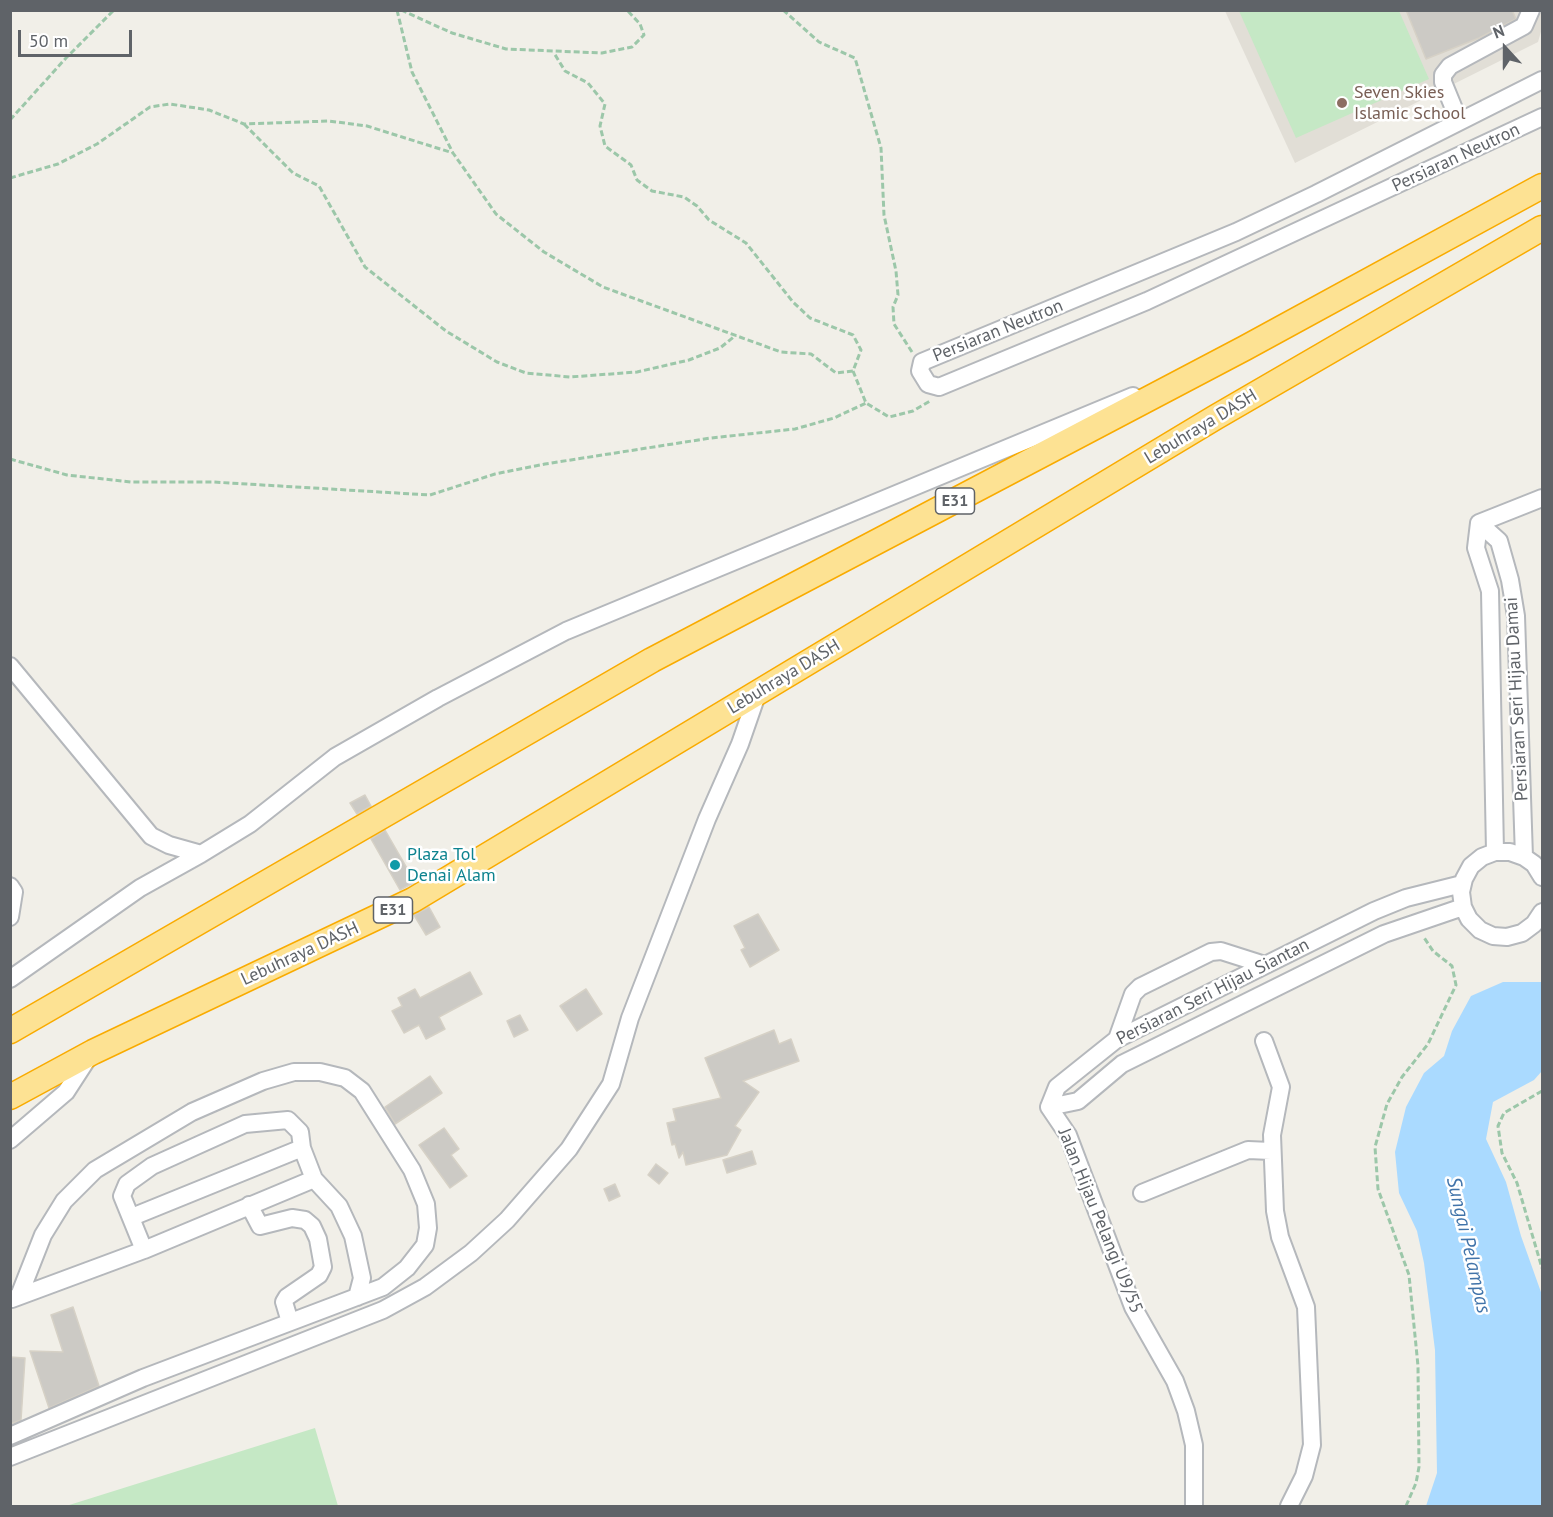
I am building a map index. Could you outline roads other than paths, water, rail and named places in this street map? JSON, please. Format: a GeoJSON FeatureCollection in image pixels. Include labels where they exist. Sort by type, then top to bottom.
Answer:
{"type":"FeatureCollection","features":[{"type":"Feature","properties":{"kind":"highway","name":"E31"},"geometry":{"type":"LineString","coordinates":[[10,1030],[652,660],[1245,348],[1542,186]]}},
{"type":"Feature","properties":{"kind":"highway","name":"Lebuhraya DASH"},"geometry":{"type":"LineString","coordinates":[[10,1097],[93,1052],[413,900],[1216,417],[1542,228]]}},
{"type":"Feature","properties":{"kind":"street"},"geometry":{"type":"LineString","coordinates":[[1459,121],[1443,82],[1443,75],[1450,66],[1524,26],[1531,10]]}},
{"type":"Feature","properties":{"kind":"street","name":"Persiaran Neutron"},"geometry":{"type":"LineString","coordinates":[[1542,80],[1236,232],[921,362],[920,371],[928,384],[939,387],[1147,301],[1542,117]]}},
{"type":"Feature","properties":{"kind":"street"},"geometry":{"type":"LineString","coordinates":[[10,980],[140,888],[250,824],[335,757],[438,698],[566,631],[1245,348]]}},
{"type":"Feature","properties":{"kind":"street"},"geometry":{"type":"LineString","coordinates":[[1479,523],[1542,498]]}},
{"type":"Feature","properties":{"kind":"street","name":"Persiaran Seri Hijau Damai"},"geometry":{"type":"LineString","coordinates":[[1479,523],[1476,548],[1490,591],[1495,852]]}},
{"type":"Feature","properties":{"kind":"street","name":"Persiaran Seri Hijau Damai"},"geometry":{"type":"LineString","coordinates":[[1479,523],[1499,541],[1510,580],[1516,616],[1524,856]]}},
{"type":"Feature","properties":{"kind":"street"},"geometry":{"type":"LineString","coordinates":[[10,666],[151,836],[169,845],[201,854]]}},
{"type":"Feature","properties":{"kind":"street"},"geometry":{"type":"LineString","coordinates":[[10,1457],[383,1310],[426,1287],[471,1253],[507,1220],[569,1149],[611,1084],[630,1018],[707,819],[740,744],[758,692]]}},
{"type":"Feature","properties":{"kind":"street"},"geometry":{"type":"LineString","coordinates":[[1542,877],[1534,864],[1524,856],[1510,852],[1495,852],[1482,857],[1471,866],[1462,884],[1463,907],[1469,920],[1480,930],[1493,936],[1508,937],[1522,933],[1534,924],[1542,912]]}},
{"type":"Feature","properties":{"kind":"street","name":"Persiaran Seri Hijau Siantan"},"geometry":{"type":"LineString","coordinates":[[1049,1107],[1057,1087],[1117,1039],[1374,911],[1406,898],[1462,884]]}},
{"type":"Feature","properties":{"kind":"street"},"geometry":{"type":"LineString","coordinates":[[10,886],[14,892],[10,917]]}},
{"type":"Feature","properties":{"kind":"street","name":"Persiaran Seri Hijau Siantan"},"geometry":{"type":"LineString","coordinates":[[1049,1107],[1078,1101],[1122,1064],[1384,933],[1463,907]]}},
{"type":"Feature","properties":{"kind":"street"},"geometry":{"type":"LineString","coordinates":[[1117,1039],[1132,994],[1140,987],[1211,952],[1221,951],[1265,965]]}},
{"type":"Feature","properties":{"kind":"street"},"geometry":{"type":"LineString","coordinates":[[1264,1041],[1281,1087],[1271,1150],[1275,1212],[1280,1237],[1306,1307],[1312,1445],[1304,1476],[1289,1506]]}},
{"type":"Feature","properties":{"kind":"street"},"geometry":{"type":"LineString","coordinates":[[10,1140],[66,1092],[93,1052]]}},
{"type":"Feature","properties":{"kind":"street"},"geometry":{"type":"LineString","coordinates":[[15,1298],[43,1235],[64,1201],[95,1170],[192,1112],[263,1081],[294,1072],[320,1072],[345,1078],[362,1091],[412,1170],[426,1204],[428,1228],[425,1245],[407,1268],[383,1287],[143,1378],[16,1434],[28,1449]]}},
{"type":"Feature","properties":{"kind":"street","name":"Jalan Hijau Pelangi U9/55"},"geometry":{"type":"LineString","coordinates":[[1049,1107],[1068,1135],[1133,1307],[1175,1381],[1186,1411],[1194,1445],[1194,1506]]}},
{"type":"Feature","properties":{"kind":"street"},"geometry":{"type":"LineString","coordinates":[[144,1250],[122,1196],[127,1184],[152,1166],[245,1124],[288,1120],[300,1132],[302,1148],[314,1179],[339,1206],[353,1236],[362,1278],[357,1296]]}},
{"type":"Feature","properties":{"kind":"street"},"geometry":{"type":"LineString","coordinates":[[132,1217],[302,1148]]}},
{"type":"Feature","properties":{"kind":"street"},"geometry":{"type":"LineString","coordinates":[[1142,1192],[1248,1150],[1271,1150]]}},
{"type":"Feature","properties":{"kind":"street"},"geometry":{"type":"LineString","coordinates":[[15,1298],[144,1250],[314,1179]]}},
{"type":"Feature","properties":{"kind":"street"},"geometry":{"type":"LineString","coordinates":[[249,1205],[260,1226],[292,1218],[305,1220],[312,1226],[318,1239],[323,1267],[319,1275],[287,1297],[284,1302],[290,1322]]}},
{"type":"Feature","properties":{"kind":"street"},"geometry":{"type":"LineString","coordinates":[[340,1305],[348,1323]]}},
{"type":"Feature","properties":{"kind":"water","name":"Sungai Pelampas"},"geometry":{"type":"Polygon","coordinates":[[[1503,982],[1542,982],[1542,1071],[1534,1080],[1493,1102],[1486,1139],[1506,1182],[1521,1236],[1542,1295],[1542,1506],[1426,1506],[1437,1473],[1435,1350],[1424,1263],[1417,1231],[1399,1193],[1395,1152],[1406,1107],[1424,1073],[1444,1056],[1452,1031],[1471,996],[1503,982]]]}},
{"type":"Feature","properties":{"kind":"place","name":"Seven Skies Islamic School"},"geometry":{"type":"Point","coordinates":[1342,103]}},
{"type":"Feature","properties":{"kind":"place","name":"Plaza Tol Denai Alam"},"geometry":{"type":"Point","coordinates":[395,865]}}]}
